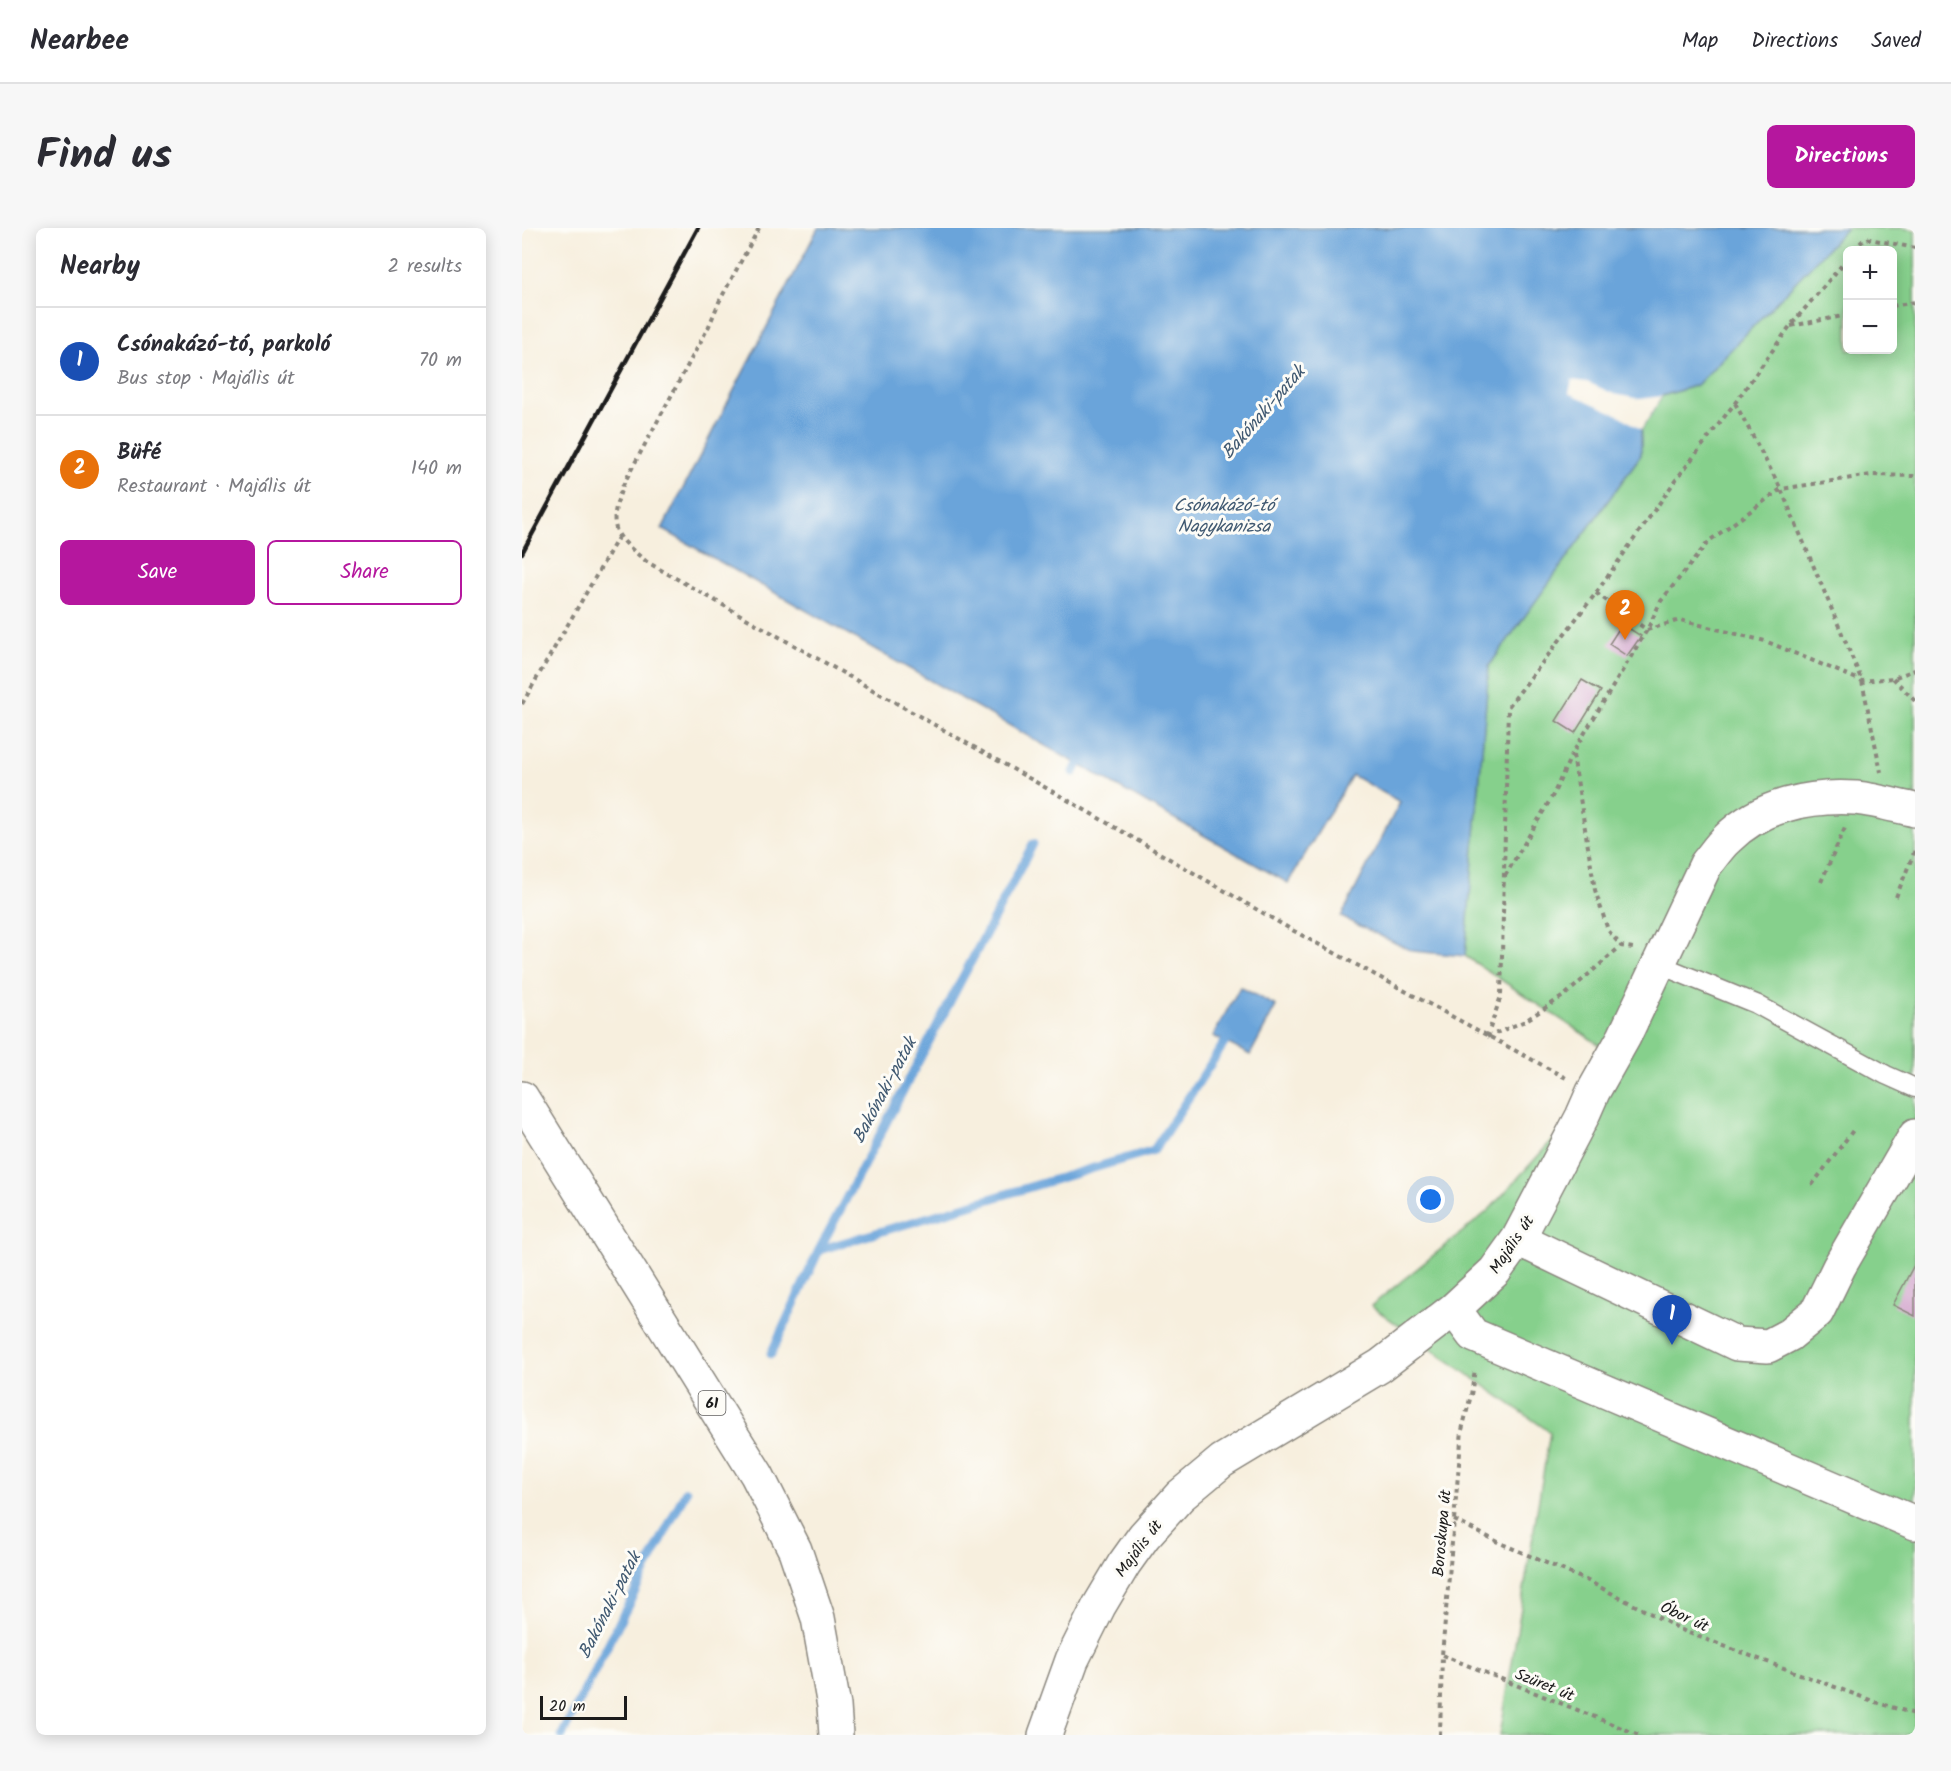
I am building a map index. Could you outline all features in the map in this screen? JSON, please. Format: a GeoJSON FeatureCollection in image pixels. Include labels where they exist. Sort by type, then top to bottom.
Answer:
{"type":"FeatureCollection","features":[{"type":"Feature","properties":{"kind":"street","name":"Majális út"},"geometry":{"type":"LineString","coordinates":[[1045,1735],[1071,1660],[1099,1606],[1144,1536],[1179,1496],[1222,1461],[1380,1366],[1454,1309],[1495,1271],[1518,1239],[1582,1118],[1593,1092],[1624,1037],[1706,864],[1725,840],[1739,828],[1773,809],[1792,802],[1809,799],[1887,804]]}},
{"type":"Feature","properties":{"kind":"street","name":"61"},"geometry":{"type":"LineString","coordinates":[[522,1098],[757,1475],[795,1550],[818,1617],[833,1697],[836,1735]]}},
{"type":"Feature","properties":{"kind":"street"},"geometry":{"type":"LineString","coordinates":[[1518,1239],[1737,1344],[1768,1346],[1789,1335],[1817,1312],[1839,1268],[1915,1136]]}},
{"type":"Feature","properties":{"kind":"street"},"geometry":{"type":"LineString","coordinates":[[1454,1309],[1473,1335],[1915,1523]]}},
{"type":"Feature","properties":{"kind":"lane"},"geometry":{"type":"LineString","coordinates":[[1658,964],[1756,1004],[1886,1075],[1915,1088]]}},
{"type":"Feature","properties":{"kind":"path"},"geometry":{"type":"LineString","coordinates":[[759,228],[623,485],[615,506],[613,522],[620,535],[647,562],[1284,925],[1487,1037],[1593,1092]]}},
{"type":"Feature","properties":{"kind":"path"},"geometry":{"type":"LineString","coordinates":[[1857,246],[1864,238],[1915,248]]}},
{"type":"Feature","properties":{"kind":"path"},"geometry":{"type":"LineString","coordinates":[[1487,1037],[1501,996],[1508,707],[1596,593],[1675,481],[1735,404],[1790,326],[1843,264]]}},
{"type":"Feature","properties":{"kind":"path"},"geometry":{"type":"LineString","coordinates":[[1897,305],[1915,302]]}},
{"type":"Feature","properties":{"kind":"path"},"geometry":{"type":"LineString","coordinates":[[1790,326],[1843,316]]}},
{"type":"Feature","properties":{"kind":"path"},"geometry":{"type":"LineString","coordinates":[[1735,404],[1781,489],[1862,681],[1887,804],[1821,882]]}},
{"type":"Feature","properties":{"kind":"path"},"geometry":{"type":"LineString","coordinates":[[1504,877],[1553,795],[1572,753],[1647,630],[1661,601],[1709,542],[1781,489],[1871,475],[1915,476]]}},
{"type":"Feature","properties":{"kind":"path"},"geometry":{"type":"LineString","coordinates":[[522,704],[620,535]]}},
{"type":"Feature","properties":{"kind":"path"},"geometry":{"type":"LineString","coordinates":[[1596,593],[1647,630]]}},
{"type":"Feature","properties":{"kind":"path"},"geometry":{"type":"LineString","coordinates":[[1647,630],[1680,620],[1765,642],[1862,681],[1893,678],[1915,670]]}},
{"type":"Feature","properties":{"kind":"path"},"geometry":{"type":"LineString","coordinates":[[1893,678],[1915,701]]}},
{"type":"Feature","properties":{"kind":"path"},"geometry":{"type":"LineString","coordinates":[[1487,1037],[1525,1021],[1565,995],[1621,946],[1608,930],[1595,890],[1572,753]]}},
{"type":"Feature","properties":{"kind":"path"},"geometry":{"type":"LineString","coordinates":[[1896,897],[1915,850]]}},
{"type":"Feature","properties":{"kind":"path"},"geometry":{"type":"LineString","coordinates":[[1812,1185],[1854,1129]]}},
{"type":"Feature","properties":{"kind":"path","name":"Boroskupa út"},"geometry":{"type":"LineString","coordinates":[[1440,1735],[1442,1654],[1462,1430],[1471,1395],[1476,1361],[1473,1335]]}},
{"type":"Feature","properties":{"kind":"path","name":"Óbor út"},"geometry":{"type":"LineString","coordinates":[[1454,1520],[1500,1543],[1588,1581],[1686,1632],[1881,1704],[1915,1714]]}},
{"type":"Feature","properties":{"kind":"path","name":"Szüret út"},"geometry":{"type":"LineString","coordinates":[[1442,1654],[1639,1735]]}},
{"type":"Feature","properties":{"kind":"green space"},"geometry":{"type":"Polygon","coordinates":[[[1847,228],[1915,230],[1915,1735],[1500,1735],[1550,1432],[1371,1306],[1488,1211],[1624,1061],[1465,956],[1489,666],[1641,455],[1641,430],[1662,396],[1697,385],[1847,228]]]}},
{"type":"Feature","properties":{"kind":"water","name":"Csónakázó-tó Nagykanizsa"},"geometry":{"type":"Polygon","coordinates":[[[818,228],[1847,228],[1697,385],[1662,396],[1641,430],[1641,455],[1489,666],[1465,956],[1412,951],[1341,917],[1400,802],[1352,775],[1288,883],[662,529],[818,228]]]}},
{"type":"Feature","properties":{"kind":"water"},"geometry":{"type":"Polygon","coordinates":[[[1240,987],[1276,1006],[1250,1055],[1213,1036],[1240,987]]]}},
{"type":"Feature","properties":{"kind":"pier"},"geometry":{"type":"Polygon","coordinates":[[[1572,380],[1587,382],[1614,394],[1640,399],[1662,396],[1641,430],[1621,416],[1569,393],[1572,380]]]}},
{"type":"Feature","properties":{"kind":"building"},"geometry":{"type":"Polygon","coordinates":[[[1622,624],[1641,636],[1627,656],[1609,644],[1622,624]]]}},
{"type":"Feature","properties":{"kind":"building"},"geometry":{"type":"Polygon","coordinates":[[[1582,680],[1601,691],[1575,733],[1556,721],[1582,680]]]}},
{"type":"Feature","properties":{"kind":"building"},"geometry":{"type":"Polygon","coordinates":[[[1915,1263],[1915,1316],[1893,1305],[1915,1263]]]}},
{"type":"Feature","properties":{"kind":"waterway","name":"Bakónaki-patak"},"geometry":{"type":"LineString","coordinates":[[1074,772],[1082,756]]}},
{"type":"Feature","properties":{"kind":"waterway","name":"Bakónaki-patak"},"geometry":{"type":"LineString","coordinates":[[771,1354],[819,1250],[1033,844]]}},
{"type":"Feature","properties":{"kind":"waterway"},"geometry":{"type":"LineString","coordinates":[[819,1250],[1154,1150],[1231,1033]]}},
{"type":"Feature","properties":{"kind":"waterway","name":"Bakónaki-patak"},"geometry":{"type":"LineString","coordinates":[[562,1735],[686,1491]]}},
{"type":"Feature","properties":{"kind":"railway"},"geometry":{"type":"LineString","coordinates":[[522,553],[698,228]]}},
{"type":"Feature","properties":{"kind":"place","name":"Büfé"},"geometry":{"type":"Point","coordinates":[1625,640]}},
{"type":"Feature","properties":{"kind":"place","name":"Csónakázó-tó, parkoló"},"geometry":{"type":"Point","coordinates":[1672,1345]}}]}
